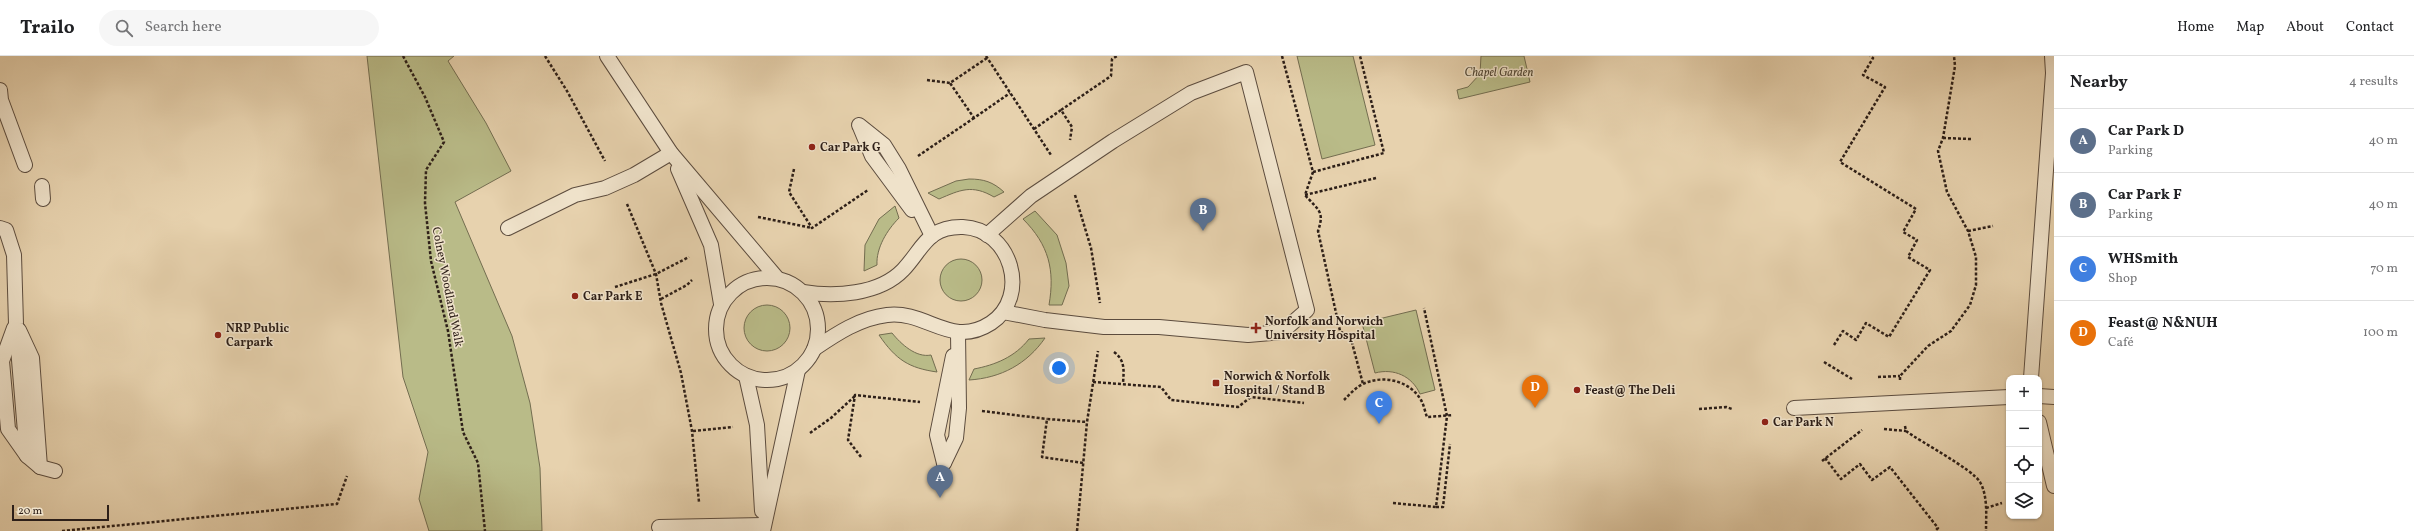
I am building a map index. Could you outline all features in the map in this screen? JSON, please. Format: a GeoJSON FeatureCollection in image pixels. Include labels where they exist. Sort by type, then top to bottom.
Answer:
{"type":"FeatureCollection","features":[{"type":"Feature","properties":{"kind":"lane"},"geometry":{"type":"LineString","coordinates":[[607,56],[671,153],[777,278]]}},
{"type":"Feature","properties":{"kind":"lane"},"geometry":{"type":"LineString","coordinates":[[2031,375],[2046,192],[2053,73],[2052,56]]}},
{"type":"Feature","properties":{"kind":"lane"},"geometry":{"type":"LineString","coordinates":[[987,235],[1031,196],[1191,93],[1246,72],[1307,310],[1282,332],[1248,335],[1159,327],[1104,327],[1045,320],[1003,312]]}},
{"type":"Feature","properties":{"kind":"lane"},"geometry":{"type":"LineString","coordinates":[[0,90],[1,100],[25,165]]}},
{"type":"Feature","properties":{"kind":"lane"},"geometry":{"type":"LineString","coordinates":[[859,125],[884,145],[899,169],[932,236]]}},
{"type":"Feature","properties":{"kind":"lane"},"geometry":{"type":"LineString","coordinates":[[508,228],[575,195],[598,191],[634,175],[671,153]]}},
{"type":"Feature","properties":{"kind":"lane"},"geometry":{"type":"LineString","coordinates":[[671,153],[712,245],[721,304],[715,324],[718,345],[728,364],[746,376],[773,380],[786,376],[798,370],[814,349],[842,331],[887,315],[906,315],[942,330],[958,333],[975,331],[991,323],[1003,312],[1010,298],[1013,273],[1008,258],[1000,246],[987,235],[963,227],[947,229],[932,236],[921,244],[902,271],[892,278],[870,288],[821,295],[803,292]]}},
{"type":"Feature","properties":{"kind":"lane"},"geometry":{"type":"LineString","coordinates":[[0,228],[6,230],[14,255],[16,324],[2,361],[8,429],[27,456],[40,467],[55,471]]}},
{"type":"Feature","properties":{"kind":"lane"},"geometry":{"type":"LineString","coordinates":[[721,304],[739,285],[751,280],[777,278],[791,283],[803,292],[810,302],[818,325],[814,349]]}},
{"type":"Feature","properties":{"kind":"lane"},"geometry":{"type":"LineString","coordinates":[[16,324],[32,358],[40,467]]}},
{"type":"Feature","properties":{"kind":"lane"},"geometry":{"type":"LineString","coordinates":[[958,333],[960,408],[956,438],[944,463],[936,435],[958,333]]}},
{"type":"Feature","properties":{"kind":"lane"},"geometry":{"type":"LineString","coordinates":[[763,528],[786,432],[798,370]]}},
{"type":"Feature","properties":{"kind":"lane"},"geometry":{"type":"LineString","coordinates":[[746,376],[757,425],[763,528]]}},
{"type":"Feature","properties":{"kind":"lane"},"geometry":{"type":"LineString","coordinates":[[2042,395],[2054,393]]}},
{"type":"Feature","properties":{"kind":"lane"},"geometry":{"type":"LineString","coordinates":[[2042,395],[2054,397]]}},
{"type":"Feature","properties":{"kind":"lane"},"geometry":{"type":"LineString","coordinates":[[1794,408],[1903,404],[2006,397]]}},
{"type":"Feature","properties":{"kind":"lane"},"geometry":{"type":"LineString","coordinates":[[2042,435],[2054,486]]}},
{"type":"Feature","properties":{"kind":"lane"},"geometry":{"type":"LineString","coordinates":[[659,527],[763,528]]}},
{"type":"Feature","properties":{"kind":"path","name":"Colney Woodland Walk"},"geometry":{"type":"LineString","coordinates":[[403,56],[425,98],[444,142],[426,170],[425,203],[432,261],[449,338],[463,432],[478,463],[485,531]]}},
{"type":"Feature","properties":{"kind":"path"},"geometry":{"type":"LineString","coordinates":[[545,56],[606,159],[600,171],[591,174],[598,191]]}},
{"type":"Feature","properties":{"kind":"path"},"geometry":{"type":"LineString","coordinates":[[1034,129],[1111,76],[1112,59],[1117,56]]}},
{"type":"Feature","properties":{"kind":"path"},"geometry":{"type":"LineString","coordinates":[[1282,56],[1313,172],[1305,195]]}},
{"type":"Feature","properties":{"kind":"path"},"geometry":{"type":"LineString","coordinates":[[1313,172],[1384,153],[1360,56]]}},
{"type":"Feature","properties":{"kind":"path"},"geometry":{"type":"LineString","coordinates":[[1834,345],[1843,331],[1856,340],[1866,323],[1889,337],[1930,270],[1908,257],[1917,240],[1903,232],[1916,209],[1840,162],[1885,87],[1863,75],[1873,58],[1870,56]]}},
{"type":"Feature","properties":{"kind":"path"},"geometry":{"type":"LineString","coordinates":[[1872,378],[1900,376],[1928,346],[1951,331],[1970,306],[1976,285],[1976,257],[1968,231],[1947,192],[1938,151],[1943,138],[1955,66],[1954,56]]}},
{"type":"Feature","properties":{"kind":"path"},"geometry":{"type":"LineString","coordinates":[[950,84],[986,57],[1064,174]]}},
{"type":"Feature","properties":{"kind":"path"},"geometry":{"type":"LineString","coordinates":[[927,80],[950,84],[974,118],[1010,93]]}},
{"type":"Feature","properties":{"kind":"path"},"geometry":{"type":"LineString","coordinates":[[1062,110],[1072,127],[1070,142]]}},
{"type":"Feature","properties":{"kind":"path"},"geometry":{"type":"LineString","coordinates":[[1943,138],[1970,139]]}},
{"type":"Feature","properties":{"kind":"path"},"geometry":{"type":"LineString","coordinates":[[1050,154],[1057,150]]}},
{"type":"Feature","properties":{"kind":"path"},"geometry":{"type":"LineString","coordinates":[[1305,195],[1376,178]]}},
{"type":"Feature","properties":{"kind":"path"},"geometry":{"type":"LineString","coordinates":[[1305,195],[1320,210],[1322,219],[1318,231],[1340,331],[1351,339],[1363,384]]}},
{"type":"Feature","properties":{"kind":"path"},"geometry":{"type":"LineString","coordinates":[[625,200],[656,274],[661,299],[681,373],[692,430],[702,527]]}},
{"type":"Feature","properties":{"kind":"path"},"geometry":{"type":"LineString","coordinates":[[1968,231],[1993,226]]}},
{"type":"Feature","properties":{"kind":"path"},"geometry":{"type":"LineString","coordinates":[[661,299],[687,285],[696,275]]}},
{"type":"Feature","properties":{"kind":"path"},"geometry":{"type":"LineString","coordinates":[[1424,308],[1446,416],[1436,507]]}},
{"type":"Feature","properties":{"kind":"path"},"geometry":{"type":"LineString","coordinates":[[1099,349],[1105,350]]}},
{"type":"Feature","properties":{"kind":"path"},"geometry":{"type":"LineString","coordinates":[[1111,350],[1121,357],[1124,368],[1123,383]]}},
{"type":"Feature","properties":{"kind":"path"},"geometry":{"type":"LineString","coordinates":[[1824,362],[1851,379],[1858,379]]}},
{"type":"Feature","properties":{"kind":"path"},"geometry":{"type":"LineString","coordinates":[[1900,376],[1906,431]]}},
{"type":"Feature","properties":{"kind":"path"},"geometry":{"type":"LineString","coordinates":[[1344,400],[1363,384],[1386,379],[1402,383],[1421,400],[1427,417],[1453,415]]}},
{"type":"Feature","properties":{"kind":"path"},"geometry":{"type":"LineString","coordinates":[[1093,382],[1123,383],[1161,387],[1171,400],[1238,407],[1251,397],[1304,403]]}},
{"type":"Feature","properties":{"kind":"path"},"geometry":{"type":"LineString","coordinates":[[1699,409],[1726,407],[1732,409]]}},
{"type":"Feature","properties":{"kind":"path"},"geometry":{"type":"LineString","coordinates":[[1083,463],[1042,458],[1047,419],[1087,422]]}},
{"type":"Feature","properties":{"kind":"path"},"geometry":{"type":"LineString","coordinates":[[1822,461],[1865,428]]}},
{"type":"Feature","properties":{"kind":"path"},"geometry":{"type":"LineString","coordinates":[[1878,429],[1906,431],[1958,464],[1980,482],[1986,508],[1986,531]]}},
{"type":"Feature","properties":{"kind":"path"},"geometry":{"type":"LineString","coordinates":[[1393,502],[1443,507],[1450,444]]}},
{"type":"Feature","properties":{"kind":"path"},"geometry":{"type":"LineString","coordinates":[[1825,458],[1841,479],[1860,464],[1872,480],[1890,467],[1938,528],[1935,531]]}},
{"type":"Feature","properties":{"kind":"path"},"geometry":{"type":"LineString","coordinates":[[62,531],[337,504],[347,476]]}},
{"type":"Feature","properties":{"kind":"path"},"geometry":{"type":"LineString","coordinates":[[1986,508],[2002,503]]}},
{"type":"Feature","properties":{"kind":"green space"},"geometry":{"type":"Polygon","coordinates":[[[367,56],[454,56],[448,61],[486,123],[511,171],[455,202],[512,336],[530,403],[540,468],[542,531],[429,531],[419,499],[428,452],[403,377],[367,56]]]}},
{"type":"Feature","properties":{"kind":"green space"},"geometry":{"type":"Polygon","coordinates":[[[1297,56],[1353,56],[1375,145],[1322,159],[1297,56]]]}},
{"type":"Feature","properties":{"kind":"green space","name":"Chapel Garden"},"geometry":{"type":"Polygon","coordinates":[[[1481,56],[1524,56],[1530,82],[1459,99],[1457,90],[1468,87],[1480,74],[1481,56]]]}},
{"type":"Feature","properties":{"kind":"green space"},"geometry":{"type":"Polygon","coordinates":[[[969,179],[988,182],[1004,192],[994,197],[979,191],[966,190],[953,193],[939,199],[928,193],[956,181],[969,179]]]}},
{"type":"Feature","properties":{"kind":"green space"},"geometry":{"type":"Polygon","coordinates":[[[895,206],[899,218],[890,228],[880,246],[877,265],[864,271],[865,245],[879,219],[895,206]]]}},
{"type":"Feature","properties":{"kind":"green space"},"geometry":{"type":"Polygon","coordinates":[[[1035,211],[1057,235],[1066,263],[1069,286],[1062,305],[1049,305],[1051,280],[1048,259],[1039,238],[1023,219],[1035,211]]]}},
{"type":"Feature","properties":{"kind":"green space"},"geometry":{"type":"Polygon","coordinates":[[[961,259],[976,265],[982,280],[976,295],[961,301],[946,295],[940,280],[946,265],[961,259]]]}},
{"type":"Feature","properties":{"kind":"green space"},"geometry":{"type":"Polygon","coordinates":[[[767,305],[780,309],[786,315],[790,328],[786,341],[780,347],[767,351],[754,347],[748,341],[744,328],[748,315],[754,309],[767,305]]]}},
{"type":"Feature","properties":{"kind":"green space"},"geometry":{"type":"Polygon","coordinates":[[[1416,310],[1435,390],[1420,394],[1412,382],[1402,375],[1389,372],[1375,373],[1362,323],[1416,310]]]}},
{"type":"Feature","properties":{"kind":"green space"},"geometry":{"type":"Polygon","coordinates":[[[892,333],[904,346],[914,352],[931,355],[937,372],[911,365],[897,357],[879,335],[892,333]]]}},
{"type":"Feature","properties":{"kind":"green space"},"geometry":{"type":"Polygon","coordinates":[[[1045,338],[1030,355],[1012,368],[992,376],[969,380],[974,369],[1004,359],[1017,351],[1029,339],[1045,338]]]}},
{"type":"Feature","properties":{"kind":"place","name":"Car Park G"},"geometry":{"type":"Point","coordinates":[812,147]}},
{"type":"Feature","properties":{"kind":"place","name":"Car Park F"},"geometry":{"type":"Point","coordinates":[1203,231]}},
{"type":"Feature","properties":{"kind":"place","name":"Car Park E"},"geometry":{"type":"Point","coordinates":[575,296]}},
{"type":"Feature","properties":{"kind":"place","name":"Norfolk and Norwich University Hospital"},"geometry":{"type":"Point","coordinates":[1256,328]}},
{"type":"Feature","properties":{"kind":"place","name":"NRP Public Carpark"},"geometry":{"type":"Point","coordinates":[218,335]}},
{"type":"Feature","properties":{"kind":"place","name":"Norwich & Norfolk Hospital / Stand B"},"geometry":{"type":"Point","coordinates":[1216,383]}},
{"type":"Feature","properties":{"kind":"place","name":"Feast@ The Deli"},"geometry":{"type":"Point","coordinates":[1577,390]}},
{"type":"Feature","properties":{"kind":"place","name":"Feast@ N&NUH"},"geometry":{"type":"Point","coordinates":[1535,408]}},
{"type":"Feature","properties":{"kind":"place","name":"Car Park N"},"geometry":{"type":"Point","coordinates":[1765,422]}},
{"type":"Feature","properties":{"kind":"place","name":"WHSmith"},"geometry":{"type":"Point","coordinates":[1379,424]}},
{"type":"Feature","properties":{"kind":"place","name":"Car Park D"},"geometry":{"type":"Point","coordinates":[940,498]}}]}
